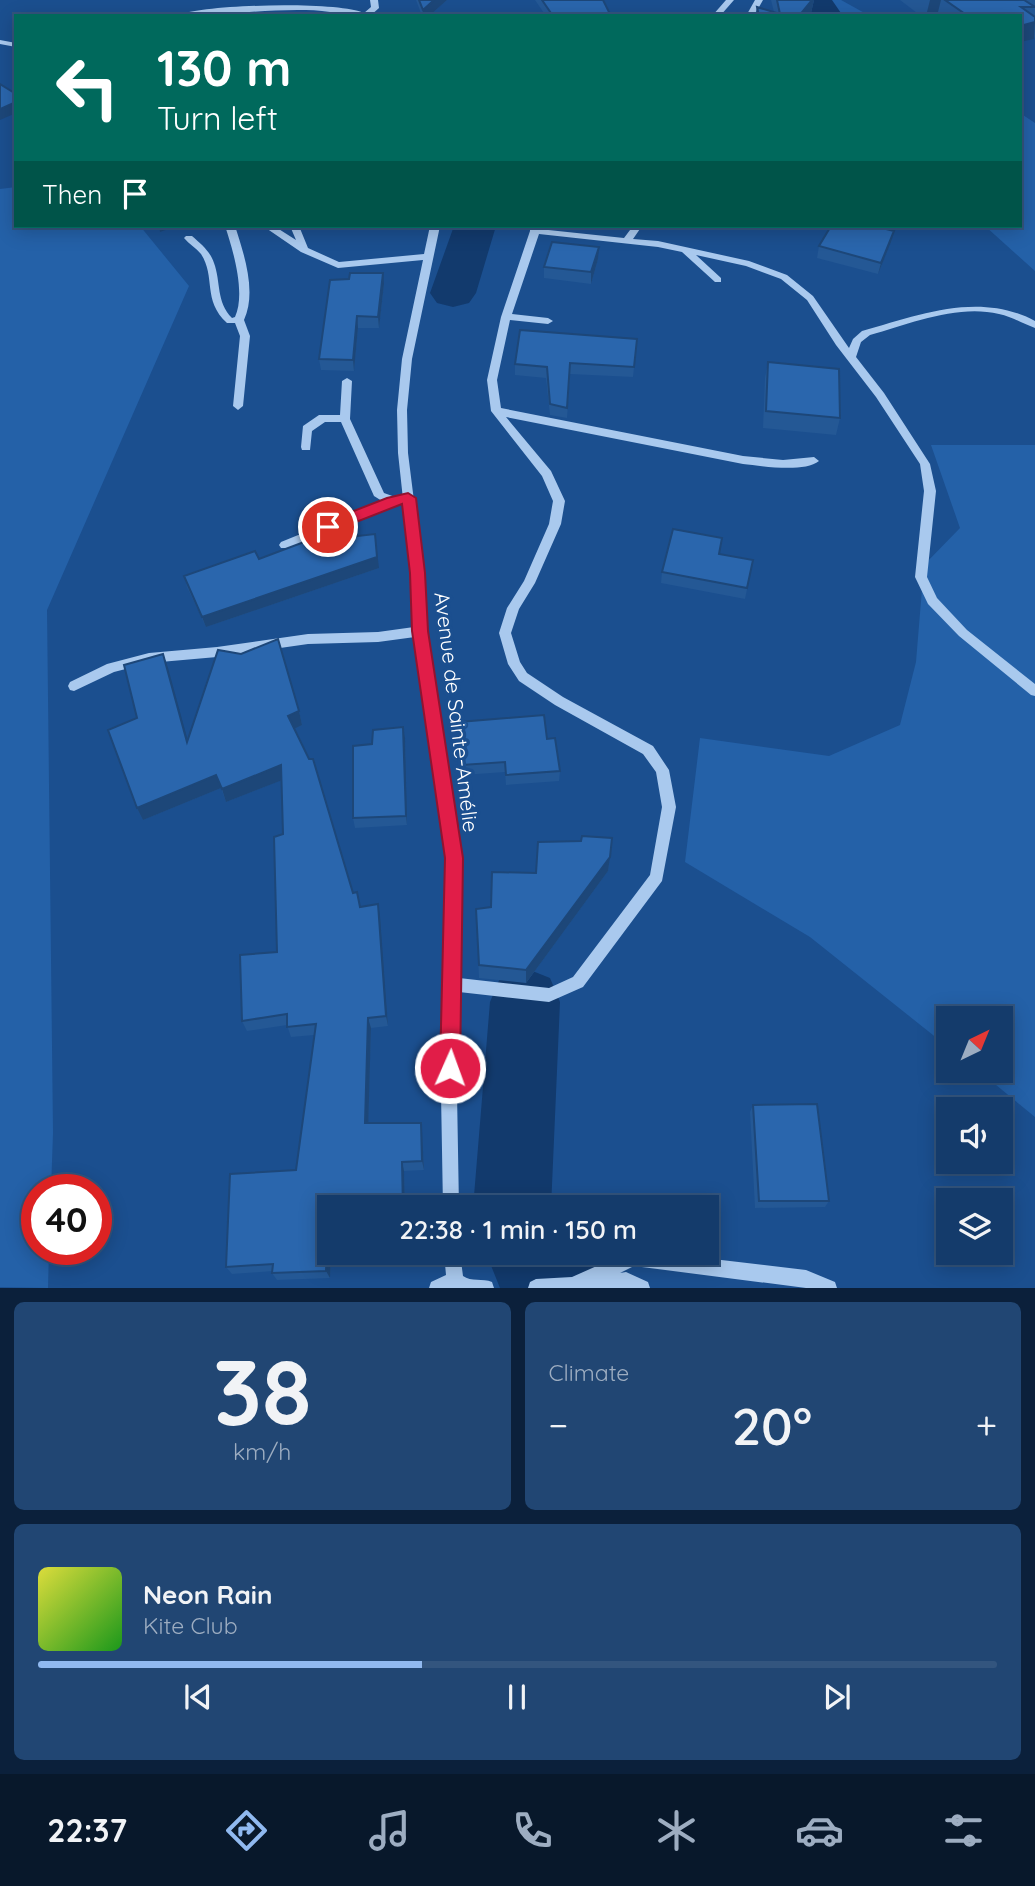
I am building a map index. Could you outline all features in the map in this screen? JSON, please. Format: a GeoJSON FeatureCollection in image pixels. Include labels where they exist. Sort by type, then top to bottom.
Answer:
{"type":"FeatureCollection","features":[{"type":"Feature","properties":{"kind":"street"},"geometry":{"type":"LineString","coordinates":[[718,14],[730,0]]}},
{"type":"Feature","properties":{"kind":"street"},"geometry":{"type":"LineString","coordinates":[[190,14],[237,5],[334,1],[358,8],[363,14]]}},
{"type":"Feature","properties":{"kind":"street"},"geometry":{"type":"LineString","coordinates":[[262,14],[265,4]]}},
{"type":"Feature","properties":{"kind":"street"},"geometry":{"type":"LineString","coordinates":[[230,228],[236,243],[243,293],[244,312],[239,320]]}},
{"type":"Feature","properties":{"kind":"street"},"geometry":{"type":"LineString","coordinates":[[271,228],[304,250],[338,265],[426,257]]}},
{"type":"Feature","properties":{"kind":"street"},"geometry":{"type":"LineString","coordinates":[[296,228],[304,250]]}},
{"type":"Feature","properties":{"kind":"street","name":"Avenue de Sainte-Amélie"},"geometry":{"type":"LineString","coordinates":[[434,228],[426,257],[407,359],[402,410],[420,631],[454,858],[449,1093],[451,1195]]}},
{"type":"Feature","properties":{"kind":"street"},"geometry":{"type":"LineString","coordinates":[[452,984],[549,995],[579,982],[657,877],[669,807],[662,770],[648,750],[559,701],[523,677],[514,664],[505,633],[513,608],[529,583],[555,524],[559,501],[547,474],[496,411],[492,380],[506,317],[535,228],[685,250],[748,264],[783,278],[810,298],[880,395],[925,464],[930,491],[921,577],[932,601],[963,633],[1035,691]]}},
{"type":"Feature","properties":{"kind":"street"},"geometry":{"type":"LineString","coordinates":[[588,236],[599,228]]}},
{"type":"Feature","properties":{"kind":"street"},"geometry":{"type":"LineString","coordinates":[[626,241],[636,228]]}},
{"type":"Feature","properties":{"kind":"street"},"geometry":{"type":"LineString","coordinates":[[189,238],[205,255],[212,276],[215,302],[222,315],[230,321],[239,320]]}},
{"type":"Feature","properties":{"kind":"street"},"geometry":{"type":"LineString","coordinates":[[685,250],[718,280]]}},
{"type":"Feature","properties":{"kind":"street"},"geometry":{"type":"LineString","coordinates":[[851,358],[858,341],[866,333],[951,312],[982,308],[999,310],[1024,317],[1035,325]]}},
{"type":"Feature","properties":{"kind":"street"},"geometry":{"type":"LineString","coordinates":[[506,317],[548,321]]}},
{"type":"Feature","properties":{"kind":"street"},"geometry":{"type":"LineString","coordinates":[[238,406],[245,336],[239,320]]}},
{"type":"Feature","properties":{"kind":"street"},"geometry":{"type":"LineString","coordinates":[[347,381],[345,419],[380,496],[392,501]]}},
{"type":"Feature","properties":{"kind":"street"},"geometry":{"type":"LineString","coordinates":[[496,411],[743,460],[783,464],[814,461]]}},
{"type":"Feature","properties":{"kind":"street"},"geometry":{"type":"LineString","coordinates":[[306,447],[307,429],[323,418],[345,419]]}},
{"type":"Feature","properties":{"kind":"street"},"geometry":{"type":"LineString","coordinates":[[285,545],[392,501],[408,498]]}},
{"type":"Feature","properties":{"kind":"street"},"geometry":{"type":"LineString","coordinates":[[74,686],[111,668],[149,658],[218,652],[308,639],[377,637],[420,631]]}},
{"type":"Feature","properties":{"kind":"street"},"geometry":{"type":"LineString","coordinates":[[573,1284],[634,1258],[806,1279],[829,1287]]}},
{"type":"Feature","properties":{"kind":"street"},"geometry":{"type":"LineString","coordinates":[[453,1265],[455,1280],[464,1287],[486,1287]]}},
{"type":"Feature","properties":{"kind":"street"},"geometry":{"type":"LineString","coordinates":[[437,1287],[455,1280]]}},
{"type":"Feature","properties":{"kind":"street"},"geometry":{"type":"LineString","coordinates":[[536,1287],[626,1281],[642,1287]]}},
{"type":"Feature","properties":{"kind":"shaded area"},"geometry":{"type":"Polygon","coordinates":[[[813,0],[841,0],[866,14],[813,14],[813,0]]]}},
{"type":"Feature","properties":{"kind":"shaded area"},"geometry":{"type":"Polygon","coordinates":[[[1022,114],[1035,123],[1035,271],[987,228],[1022,228],[1022,114]]]}},
{"type":"Feature","properties":{"kind":"shaded area"},"geometry":{"type":"Polygon","coordinates":[[[14,187],[14,228],[142,228],[189,286],[47,610],[52,1174],[21,1174],[21,1265],[49,1265],[48,1288],[0,1287],[0,189],[14,187]]]}},
{"type":"Feature","properties":{"kind":"shaded area"},"geometry":{"type":"Polygon","coordinates":[[[931,445],[1035,445],[1035,1117],[994,1083],[1013,1083],[1013,1006],[936,1006],[936,1037],[810,937],[685,862],[700,738],[829,756],[900,725],[916,662],[924,565],[960,528],[931,445]]]}},
{"type":"Feature","properties":{"kind":"building"},"geometry":{"type":"Polygon","coordinates":[[[419,0],[434,0],[423,10],[419,0]]]}},
{"type":"Feature","properties":{"kind":"building"},"geometry":{"type":"Polygon","coordinates":[[[542,0],[603,0],[610,14],[552,14],[542,0]]]}},
{"type":"Feature","properties":{"kind":"building"},"geometry":{"type":"Polygon","coordinates":[[[777,0],[812,0],[801,14],[780,14],[777,0]]]}},
{"type":"Feature","properties":{"kind":"building"},"geometry":{"type":"Polygon","coordinates":[[[945,0],[1024,0],[1035,7],[1021,7],[1035,17],[1035,22],[1022,25],[1022,14],[965,14],[945,0]]]}},
{"type":"Feature","properties":{"kind":"building"},"geometry":{"type":"Polygon","coordinates":[[[757,7],[780,14],[759,14],[757,7]]]}},
{"type":"Feature","properties":{"kind":"building"},"geometry":{"type":"Polygon","coordinates":[[[0,84],[14,93],[14,103],[0,109],[0,84]]]}},
{"type":"Feature","properties":{"kind":"building"},"geometry":{"type":"Polygon","coordinates":[[[830,228],[882,228],[894,231],[881,263],[819,246],[830,228]]]}},
{"type":"Feature","properties":{"kind":"building"},"geometry":{"type":"Polygon","coordinates":[[[552,242],[599,247],[591,272],[544,267],[552,242]]]}},
{"type":"Feature","properties":{"kind":"building"},"geometry":{"type":"Polygon","coordinates":[[[350,273],[383,273],[378,317],[357,316],[353,360],[319,359],[330,280],[349,279],[350,273]]]}},
{"type":"Feature","properties":{"kind":"building"},"geometry":{"type":"Polygon","coordinates":[[[520,330],[637,339],[634,367],[570,363],[567,408],[550,404],[547,367],[515,364],[520,330]]]}},
{"type":"Feature","properties":{"kind":"building"},"geometry":{"type":"Polygon","coordinates":[[[768,362],[839,369],[840,418],[766,411],[768,362]]]}},
{"type":"Feature","properties":{"kind":"building"},"geometry":{"type":"Polygon","coordinates":[[[673,529],[722,538],[719,554],[753,560],[747,588],[662,572],[673,529]]]}},
{"type":"Feature","properties":{"kind":"building"},"geometry":{"type":"Polygon","coordinates":[[[375,534],[377,557],[202,617],[184,576],[255,551],[259,559],[304,542],[375,534]]]}},
{"type":"Feature","properties":{"kind":"building"},"geometry":{"type":"Polygon","coordinates":[[[278,639],[299,711],[288,716],[309,759],[313,759],[353,893],[357,892],[360,907],[378,904],[386,1016],[368,1018],[365,1123],[421,1123],[422,1161],[402,1162],[403,1195],[317,1195],[317,1265],[326,1265],[326,1271],[272,1273],[273,1264],[226,1267],[230,1174],[296,1170],[316,1024],[287,1027],[287,1014],[242,1021],[240,955],[277,952],[274,837],[283,834],[281,765],[222,789],[216,775],[137,808],[108,730],[137,718],[124,665],[163,654],[187,742],[218,650],[241,654],[278,639]]]}},
{"type":"Feature","properties":{"kind":"building"},"geometry":{"type":"Polygon","coordinates":[[[544,715],[547,739],[555,738],[560,771],[506,775],[505,762],[462,765],[459,722],[544,715]]]}},
{"type":"Feature","properties":{"kind":"building"},"geometry":{"type":"Polygon","coordinates":[[[403,727],[406,816],[353,818],[353,746],[372,744],[373,730],[403,727]]]}},
{"type":"Feature","properties":{"kind":"building"},"geometry":{"type":"Polygon","coordinates":[[[582,836],[612,838],[610,857],[526,970],[479,965],[476,909],[491,907],[492,872],[536,873],[538,842],[581,841],[582,836]]]}},
{"type":"Feature","properties":{"kind":"building"},"geometry":{"type":"Polygon","coordinates":[[[817,1104],[829,1201],[759,1201],[753,1105],[817,1104]]]}},
{"type":"Feature","properties":{"kind":"waterway"},"geometry":{"type":"LineString","coordinates":[[814,0],[824,14]]}},
{"type":"Feature","properties":{"kind":"waterway"},"geometry":{"type":"LineString","coordinates":[[453,293],[474,228]]}},
{"type":"Feature","properties":{"kind":"waterway"},"geometry":{"type":"LineString","coordinates":[[513,1195],[525,1002]]}},
{"type":"Feature","properties":{"kind":"waterway"},"geometry":{"type":"LineString","coordinates":[[531,1265],[533,1271],[566,1288]]}},
{"type":"Feature","properties":{"kind":"route"},"geometry":{"type":"LineString","coordinates":[[328,527],[392,501],[408,498],[417,573],[420,631],[454,858],[450,1068]]}}]}
